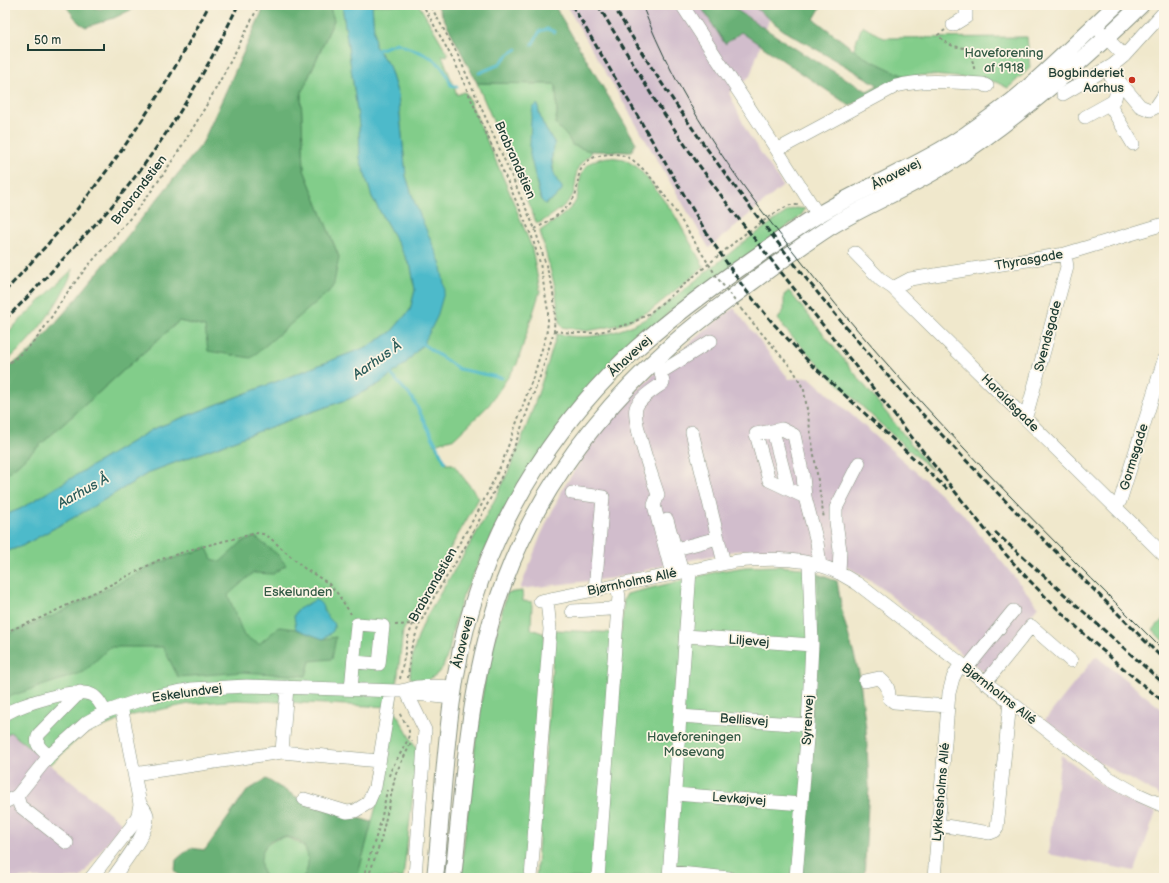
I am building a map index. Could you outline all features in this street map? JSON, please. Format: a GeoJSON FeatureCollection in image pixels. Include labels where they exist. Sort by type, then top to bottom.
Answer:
{"type":"FeatureCollection","features":[{"type":"Feature","properties":{"kind":"main road","name":"Åhavevej"},"geometry":{"type":"LineString","coordinates":[[436,878],[446,751],[460,693],[460,654],[474,602],[494,547],[520,494],[566,425],[611,373],[663,326],[716,285],[815,210],[854,195],[937,153],[963,136],[1014,99],[1052,66],[1116,5]]}},
{"type":"Feature","properties":{"kind":"main road","name":"Åhavevej"},"geometry":{"type":"LineString","coordinates":[[460,693],[466,682],[470,658],[494,576],[517,523],[531,500],[579,436],[675,342],[769,269],[827,229],[953,160],[1028,105],[1107,38],[1141,5]]}},
{"type":"Feature","properties":{"kind":"main road"},"geometry":{"type":"LineString","coordinates":[[451,878],[454,795],[462,704],[460,693]]}},
{"type":"Feature","properties":{"kind":"street"},"geometry":{"type":"LineString","coordinates":[[682,5],[815,210]]}},
{"type":"Feature","properties":{"kind":"street"},"geometry":{"type":"LineString","coordinates":[[953,25],[966,17],[966,5]]}},
{"type":"Feature","properties":{"kind":"street"},"geometry":{"type":"LineString","coordinates":[[1063,94],[1108,68],[1124,56],[1164,12]]}},
{"type":"Feature","properties":{"kind":"street"},"geometry":{"type":"LineString","coordinates":[[1095,25],[1124,56]]}},
{"type":"Feature","properties":{"kind":"street"},"geometry":{"type":"LineString","coordinates":[[1108,68],[1140,106],[1150,110],[1156,107],[1164,95]]}},
{"type":"Feature","properties":{"kind":"street"},"geometry":{"type":"LineString","coordinates":[[1086,118],[1116,99],[1116,93],[1108,68]]}},
{"type":"Feature","properties":{"kind":"street"},"geometry":{"type":"LineString","coordinates":[[777,150],[896,86],[912,82],[945,81],[985,85]]}},
{"type":"Feature","properties":{"kind":"street"},"geometry":{"type":"LineString","coordinates":[[1109,104],[1133,144]]}},
{"type":"Feature","properties":{"kind":"street","name":"Thyrasgade"},"geometry":{"type":"LineString","coordinates":[[893,288],[910,279],[1065,254],[1164,224]]}},
{"type":"Feature","properties":{"kind":"street","name":"Haraldsgade"},"geometry":{"type":"LineString","coordinates":[[855,253],[881,280],[893,288],[1116,506],[1164,555]]}},
{"type":"Feature","properties":{"kind":"street","name":"Svendsgade"},"geometry":{"type":"LineString","coordinates":[[1024,417],[1027,413],[1067,267],[1065,254]]}},
{"type":"Feature","properties":{"kind":"street"},"geometry":{"type":"LineString","coordinates":[[711,341],[661,372],[663,383],[642,400],[636,408],[635,421],[682,572],[686,636],[669,875],[729,878]]}},
{"type":"Feature","properties":{"kind":"street","name":"Gormsgade"},"geometry":{"type":"LineString","coordinates":[[1116,506],[1120,501],[1164,360]]}},
{"type":"Feature","properties":{"kind":"street","name":"Syrenvej"},"geometry":{"type":"LineString","coordinates":[[796,878],[808,725],[814,564],[817,542],[805,497],[803,476],[794,435],[782,429],[756,434],[769,480],[805,497]]}},
{"type":"Feature","properties":{"kind":"street"},"geometry":{"type":"LineString","coordinates":[[692,432],[724,563]]}},
{"type":"Feature","properties":{"kind":"street"},"geometry":{"type":"LineString","coordinates":[[839,573],[840,550],[836,522],[836,508],[859,463]]}},
{"type":"Feature","properties":{"kind":"street"},"geometry":{"type":"LineString","coordinates":[[572,493],[603,497],[595,590]]}},
{"type":"Feature","properties":{"kind":"street"},"geometry":{"type":"LineString","coordinates":[[658,495],[654,505],[682,572]]}},
{"type":"Feature","properties":{"kind":"street","name":"Bjørnholms Allé"},"geometry":{"type":"LineString","coordinates":[[676,549],[718,538]]}},
{"type":"Feature","properties":{"kind":"street","name":"Bjørnholms Allé"},"geometry":{"type":"LineString","coordinates":[[531,878],[550,628],[543,600],[617,586],[737,560],[789,560],[814,564],[839,573],[858,584],[1108,778],[1137,794],[1164,806]]}},
{"type":"Feature","properties":{"kind":"street"},"geometry":{"type":"LineString","coordinates":[[598,878],[619,597],[617,586]]}},
{"type":"Feature","properties":{"kind":"street"},"geometry":{"type":"LineString","coordinates":[[572,611],[610,609],[618,606]]}},
{"type":"Feature","properties":{"kind":"street","name":"Lykkesholms Allé"},"geometry":{"type":"LineString","coordinates":[[934,878],[948,706],[952,678],[1014,611]]}},
{"type":"Feature","properties":{"kind":"street"},"geometry":{"type":"LineString","coordinates":[[351,689],[357,624],[383,626],[379,664],[354,662]]}},
{"type":"Feature","properties":{"kind":"street"},"geometry":{"type":"LineString","coordinates":[[985,683],[1031,626],[1071,661]]}},
{"type":"Feature","properties":{"kind":"street","name":"Liljevej"},"geometry":{"type":"LineString","coordinates":[[686,636],[812,645]]}},
{"type":"Feature","properties":{"kind":"street"},"geometry":{"type":"LineString","coordinates":[[865,681],[878,678],[889,688],[889,698],[894,702],[948,706]]}},
{"type":"Feature","properties":{"kind":"street","name":"Eskelundvej"},"geometry":{"type":"LineString","coordinates":[[5,802],[17,796],[49,756],[86,722],[121,706],[146,698],[191,689],[247,686],[398,691],[416,687],[444,686],[460,693]]}},
{"type":"Feature","properties":{"kind":"street"},"geometry":{"type":"LineString","coordinates":[[282,752],[287,687]]}},
{"type":"Feature","properties":{"kind":"street"},"geometry":{"type":"LineString","coordinates":[[304,799],[347,812],[355,811],[361,808],[370,800],[375,787],[379,761],[398,691]]}},
{"type":"Feature","properties":{"kind":"street"},"geometry":{"type":"LineString","coordinates":[[398,691],[425,730],[416,878]]}},
{"type":"Feature","properties":{"kind":"street"},"geometry":{"type":"LineString","coordinates":[[5,714],[32,702],[80,692],[93,695],[106,712]]}},
{"type":"Feature","properties":{"kind":"street"},"geometry":{"type":"LineString","coordinates":[[49,756],[40,748],[36,739],[39,734],[80,692]]}},
{"type":"Feature","properties":{"kind":"street"},"geometry":{"type":"LineString","coordinates":[[939,825],[990,833],[995,831],[997,828],[1010,702]]}},
{"type":"Feature","properties":{"kind":"street"},"geometry":{"type":"LineString","coordinates":[[113,878],[142,835],[146,826],[147,815],[140,804],[121,706]]}},
{"type":"Feature","properties":{"kind":"street","name":"Bellisvej"},"geometry":{"type":"LineString","coordinates":[[680,716],[808,725]]}},
{"type":"Feature","properties":{"kind":"street"},"geometry":{"type":"LineString","coordinates":[[134,774],[282,752],[379,761]]}},
{"type":"Feature","properties":{"kind":"street","name":"Levkøjvej"},"geometry":{"type":"LineString","coordinates":[[675,794],[802,804]]}},
{"type":"Feature","properties":{"kind":"street"},"geometry":{"type":"LineString","coordinates":[[17,796],[20,806],[67,843]]}},
{"type":"Feature","properties":{"kind":"street"},"geometry":{"type":"LineString","coordinates":[[91,878],[131,827],[138,815],[140,804]]}},
{"type":"Feature","properties":{"kind":"path","name":"Brabrandstien"},"geometry":{"type":"LineString","coordinates":[[5,366],[28,347],[42,332],[76,280],[121,229],[170,166],[211,98],[259,5]]}},
{"type":"Feature","properties":{"kind":"path"},"geometry":{"type":"LineString","coordinates":[[389,781],[392,768],[404,746],[409,731],[399,713],[398,691],[408,637],[422,605],[480,508],[502,463],[535,372],[548,323],[548,311],[540,263],[532,237],[456,65],[423,5]]}},
{"type":"Feature","properties":{"kind":"path","name":"Brabrandstien"},"geometry":{"type":"LineString","coordinates":[[398,691],[419,625],[434,597],[467,544],[508,464],[542,371],[554,331],[555,308],[552,285],[536,229],[457,53],[430,5]]}},
{"type":"Feature","properties":{"kind":"path"},"geometry":{"type":"LineString","coordinates":[[945,42],[953,46],[964,48],[971,55],[975,74],[985,85]]}},
{"type":"Feature","properties":{"kind":"path"},"geometry":{"type":"LineString","coordinates":[[536,229],[562,212],[574,199],[578,174],[586,162],[594,157],[604,154],[612,154],[629,158],[644,171],[681,219],[719,280],[741,310]]}},
{"type":"Feature","properties":{"kind":"path"},"geometry":{"type":"LineString","coordinates":[[554,331],[574,334],[596,333],[632,323],[650,313],[742,236],[778,211],[790,205],[815,210]]}},
{"type":"Feature","properties":{"kind":"path"},"geometry":{"type":"LineString","coordinates":[[5,632],[50,613],[160,560],[193,549],[256,533],[269,537],[304,568],[328,583],[338,593],[357,624]]}},
{"type":"Feature","properties":{"kind":"path"},"geometry":{"type":"LineString","coordinates":[[383,626],[419,625]]}},
{"type":"Feature","properties":{"kind":"path"},"geometry":{"type":"LineString","coordinates":[[404,715],[411,725]]}},
{"type":"Feature","properties":{"kind":"path"},"geometry":{"type":"LineString","coordinates":[[368,878],[381,840],[396,773],[413,740]]}},
{"type":"Feature","properties":{"kind":"path"},"geometry":{"type":"LineString","coordinates":[[363,878],[381,821],[387,788]]}},
{"type":"Feature","properties":{"kind":"shaded area"},"geometry":{"type":"Polygon","coordinates":[[[566,5],[774,5],[750,76],[729,93],[747,132],[783,186],[709,248],[566,5]]]}},
{"type":"Feature","properties":{"kind":"shaded area"},"geometry":{"type":"Polygon","coordinates":[[[734,308],[789,379],[809,377],[961,512],[1038,606],[986,674],[880,587],[848,567],[789,551],[762,549],[734,551],[666,565],[614,578],[520,589],[541,535],[562,490],[591,445],[610,420],[656,372],[706,329],[734,308]]]}},
{"type":"Feature","properties":{"kind":"shaded area"},"geometry":{"type":"Polygon","coordinates":[[[1096,656],[1164,711],[1164,798],[1099,762],[1045,720],[1096,656]]]}},
{"type":"Feature","properties":{"kind":"shaded area"},"geometry":{"type":"Polygon","coordinates":[[[10,732],[122,823],[80,878],[5,878],[5,737],[10,732]]]}},
{"type":"Feature","properties":{"kind":"shaded area"},"geometry":{"type":"Polygon","coordinates":[[[1061,755],[1121,798],[1156,812],[1135,871],[1048,854],[1061,755]]]}},
{"type":"Feature","properties":{"kind":"green space"},"geometry":{"type":"Polygon","coordinates":[[[65,5],[84,5],[100,9],[112,5],[141,5],[114,18],[86,27],[79,23],[65,5]]]}},
{"type":"Feature","properties":{"kind":"green space"},"geometry":{"type":"Polygon","coordinates":[[[265,5],[329,5],[334,20],[301,94],[304,170],[339,257],[333,288],[251,358],[208,351],[205,327],[179,321],[5,476],[5,369],[29,353],[77,298],[202,144],[265,5]]]}},
{"type":"Feature","properties":{"kind":"green space"},"geometry":{"type":"Polygon","coordinates":[[[329,5],[342,5],[359,124],[360,158],[372,197],[411,267],[415,290],[410,310],[391,332],[369,346],[153,429],[20,509],[5,515],[5,476],[179,321],[205,327],[339,257],[304,170],[301,94],[334,20],[329,5]]]}},
{"type":"Feature","properties":{"kind":"green space","name":"Eskelunden"},"geometry":{"type":"Polygon","coordinates":[[[372,5],[419,5],[448,54],[447,56],[442,55],[457,95],[463,92],[466,93],[532,248],[540,291],[517,364],[489,405],[455,438],[434,444],[446,464],[453,464],[479,498],[403,631],[394,709],[418,752],[403,878],[357,878],[380,791],[391,707],[237,700],[189,704],[133,715],[82,735],[51,764],[10,732],[5,737],[5,552],[22,546],[89,509],[150,472],[349,399],[379,384],[404,365],[424,343],[414,201],[406,176],[398,95],[389,66],[375,46],[372,5]]]}},
{"type":"Feature","properties":{"kind":"green space"},"geometry":{"type":"Polygon","coordinates":[[[437,5],[554,5],[636,143],[631,152],[590,151],[572,145],[555,123],[557,114],[556,86],[554,84],[477,83],[437,5]]]}},
{"type":"Feature","properties":{"kind":"green space"},"geometry":{"type":"Polygon","coordinates":[[[700,5],[729,5],[802,53],[867,91],[878,85],[783,30],[752,5],[822,5],[814,19],[862,56],[904,76],[850,106],[741,32],[725,44],[700,5]]]}},
{"type":"Feature","properties":{"kind":"green space","name":"Haveforening af 1918"},"geometry":{"type":"Polygon","coordinates":[[[862,26],[884,38],[1027,37],[1030,68],[1008,88],[996,82],[967,78],[932,75],[904,76],[851,56],[862,26]]]}},
{"type":"Feature","properties":{"kind":"green space"},"geometry":{"type":"Polygon","coordinates":[[[477,83],[556,85],[557,114],[555,123],[572,145],[590,151],[591,154],[578,168],[574,192],[569,201],[548,218],[539,223],[536,222],[477,83]],[[538,105],[536,181],[541,200],[547,204],[562,190],[554,176],[552,156],[554,142],[543,125],[538,105]]]}},
{"type":"Feature","properties":{"kind":"green space"},"geometry":{"type":"Polygon","coordinates":[[[609,157],[624,159],[637,167],[647,178],[674,214],[704,267],[650,311],[619,325],[587,331],[562,327],[560,323],[555,287],[540,231],[574,204],[577,198],[580,179],[584,169],[592,162],[609,157]]]}},
{"type":"Feature","properties":{"kind":"green space"},"geometry":{"type":"Polygon","coordinates":[[[795,208],[805,209],[800,217],[668,313],[505,509],[463,596],[453,629],[449,651],[443,667],[437,674],[428,680],[415,683],[410,677],[410,669],[415,647],[423,624],[476,534],[503,483],[526,428],[557,334],[582,337],[594,336],[618,331],[641,321],[652,315],[744,242],[788,211],[795,208]]]}},
{"type":"Feature","properties":{"kind":"green space"},"geometry":{"type":"Polygon","coordinates":[[[73,269],[62,294],[45,320],[25,344],[5,362],[5,335],[73,269]]]}},
{"type":"Feature","properties":{"kind":"green space"},"geometry":{"type":"Polygon","coordinates":[[[789,291],[932,470],[893,436],[783,327],[784,326],[778,319],[784,310],[784,295],[789,291]]]}},
{"type":"Feature","properties":{"kind":"green space"},"geometry":{"type":"Polygon","coordinates":[[[255,537],[277,554],[286,565],[273,574],[253,573],[228,595],[244,636],[259,644],[279,627],[296,629],[323,639],[336,637],[332,659],[310,661],[306,676],[243,672],[178,677],[163,647],[110,647],[84,672],[5,698],[5,635],[53,616],[158,563],[207,548],[212,559],[220,562],[242,542],[255,537]]]}},
{"type":"Feature","properties":{"kind":"green space","name":"Haveforeningen Mosevang"},"geometry":{"type":"Polygon","coordinates":[[[777,566],[802,568],[831,579],[823,878],[536,878],[555,630],[621,633],[624,599],[627,594],[720,571],[745,567],[777,566]]]}},
{"type":"Feature","properties":{"kind":"green space"},"geometry":{"type":"Polygon","coordinates":[[[819,575],[837,581],[843,616],[859,673],[866,729],[869,786],[864,878],[801,878],[817,632],[819,575]]]}},
{"type":"Feature","properties":{"kind":"green space"},"geometry":{"type":"Polygon","coordinates":[[[522,591],[523,601],[532,602],[531,629],[545,634],[525,878],[460,878],[477,728],[487,666],[507,593],[522,591]]]}},
{"type":"Feature","properties":{"kind":"green space"},"geometry":{"type":"Polygon","coordinates":[[[1164,613],[1164,642],[1153,630],[1163,619],[1164,613]]]}},
{"type":"Feature","properties":{"kind":"green space"},"geometry":{"type":"Polygon","coordinates":[[[266,779],[310,805],[372,822],[357,878],[303,878],[308,864],[306,851],[303,845],[298,841],[292,838],[284,837],[276,838],[270,841],[263,852],[261,865],[266,878],[184,878],[175,872],[176,860],[190,848],[205,850],[247,791],[266,779]]]}},
{"type":"Feature","properties":{"kind":"green space"},"geometry":{"type":"Polygon","coordinates":[[[284,837],[292,839],[304,847],[307,852],[309,864],[303,878],[266,878],[262,871],[260,858],[265,847],[276,839],[284,837]]]}},
{"type":"Feature","properties":{"kind":"water","name":"Aarhus Å"},"geometry":{"type":"Polygon","coordinates":[[[342,5],[372,5],[375,46],[389,66],[398,95],[406,176],[414,201],[440,262],[445,289],[437,317],[424,343],[404,365],[379,384],[349,399],[150,472],[89,509],[22,546],[5,552],[5,515],[20,509],[153,429],[369,346],[391,332],[410,310],[415,290],[411,267],[372,197],[360,158],[359,124],[342,5]]]}},
{"type":"Feature","properties":{"kind":"water"},"geometry":{"type":"Polygon","coordinates":[[[537,104],[543,125],[554,142],[552,164],[555,176],[562,187],[562,190],[555,198],[545,204],[541,200],[530,155],[531,118],[533,108],[537,104]]]}},
{"type":"Feature","properties":{"kind":"water"},"geometry":{"type":"Polygon","coordinates":[[[315,600],[321,604],[329,618],[335,624],[333,631],[323,639],[296,629],[294,616],[297,610],[315,600]]]}},
{"type":"Feature","properties":{"kind":"waterway"},"geometry":{"type":"LineString","coordinates":[[532,45],[540,31],[547,29],[555,32]]}},
{"type":"Feature","properties":{"kind":"waterway"},"geometry":{"type":"LineString","coordinates":[[378,50],[397,43],[423,53],[436,61],[442,67],[451,85],[457,87]]}},
{"type":"Feature","properties":{"kind":"waterway"},"geometry":{"type":"LineString","coordinates":[[479,73],[498,65],[509,54],[517,49]]}},
{"type":"Feature","properties":{"kind":"waterway"},"geometry":{"type":"LineString","coordinates":[[421,343],[459,369],[502,378]]}},
{"type":"Feature","properties":{"kind":"waterway"},"geometry":{"type":"LineString","coordinates":[[389,372],[413,399],[445,462]]}},
{"type":"Feature","properties":{"kind":"tram line"},"geometry":{"type":"LineString","coordinates":[[642,5],[656,39],[672,71],[708,134],[770,222],[793,251],[880,356],[972,457],[1164,651]]}},
{"type":"Feature","properties":{"kind":"railway"},"geometry":{"type":"LineString","coordinates":[[5,291],[46,246],[93,190],[155,100],[192,38],[209,5]]}},
{"type":"Feature","properties":{"kind":"railway"},"geometry":{"type":"LineString","coordinates":[[5,319],[21,304],[111,207],[147,161],[197,84],[212,58],[238,5]]}},
{"type":"Feature","properties":{"kind":"railway"},"geometry":{"type":"LineString","coordinates":[[572,5],[709,237],[744,288],[772,322],[810,363],[947,489]]}},
{"type":"Feature","properties":{"kind":"railway"},"geometry":{"type":"LineString","coordinates":[[598,5],[654,99],[696,161],[734,213],[995,542],[1034,585],[1097,646],[1164,702]]}},
{"type":"Feature","properties":{"kind":"railway"},"geometry":{"type":"LineString","coordinates":[[613,5],[650,66],[710,154],[793,262],[849,331],[957,451],[1164,660]]}},
{"type":"Feature","properties":{"kind":"railway"},"geometry":{"type":"LineString","coordinates":[[995,532],[1164,684]]}},
{"type":"Feature","properties":{"kind":"place","name":"Bogbinderiet Aarhus"},"geometry":{"type":"Point","coordinates":[1132,80]}}]}
